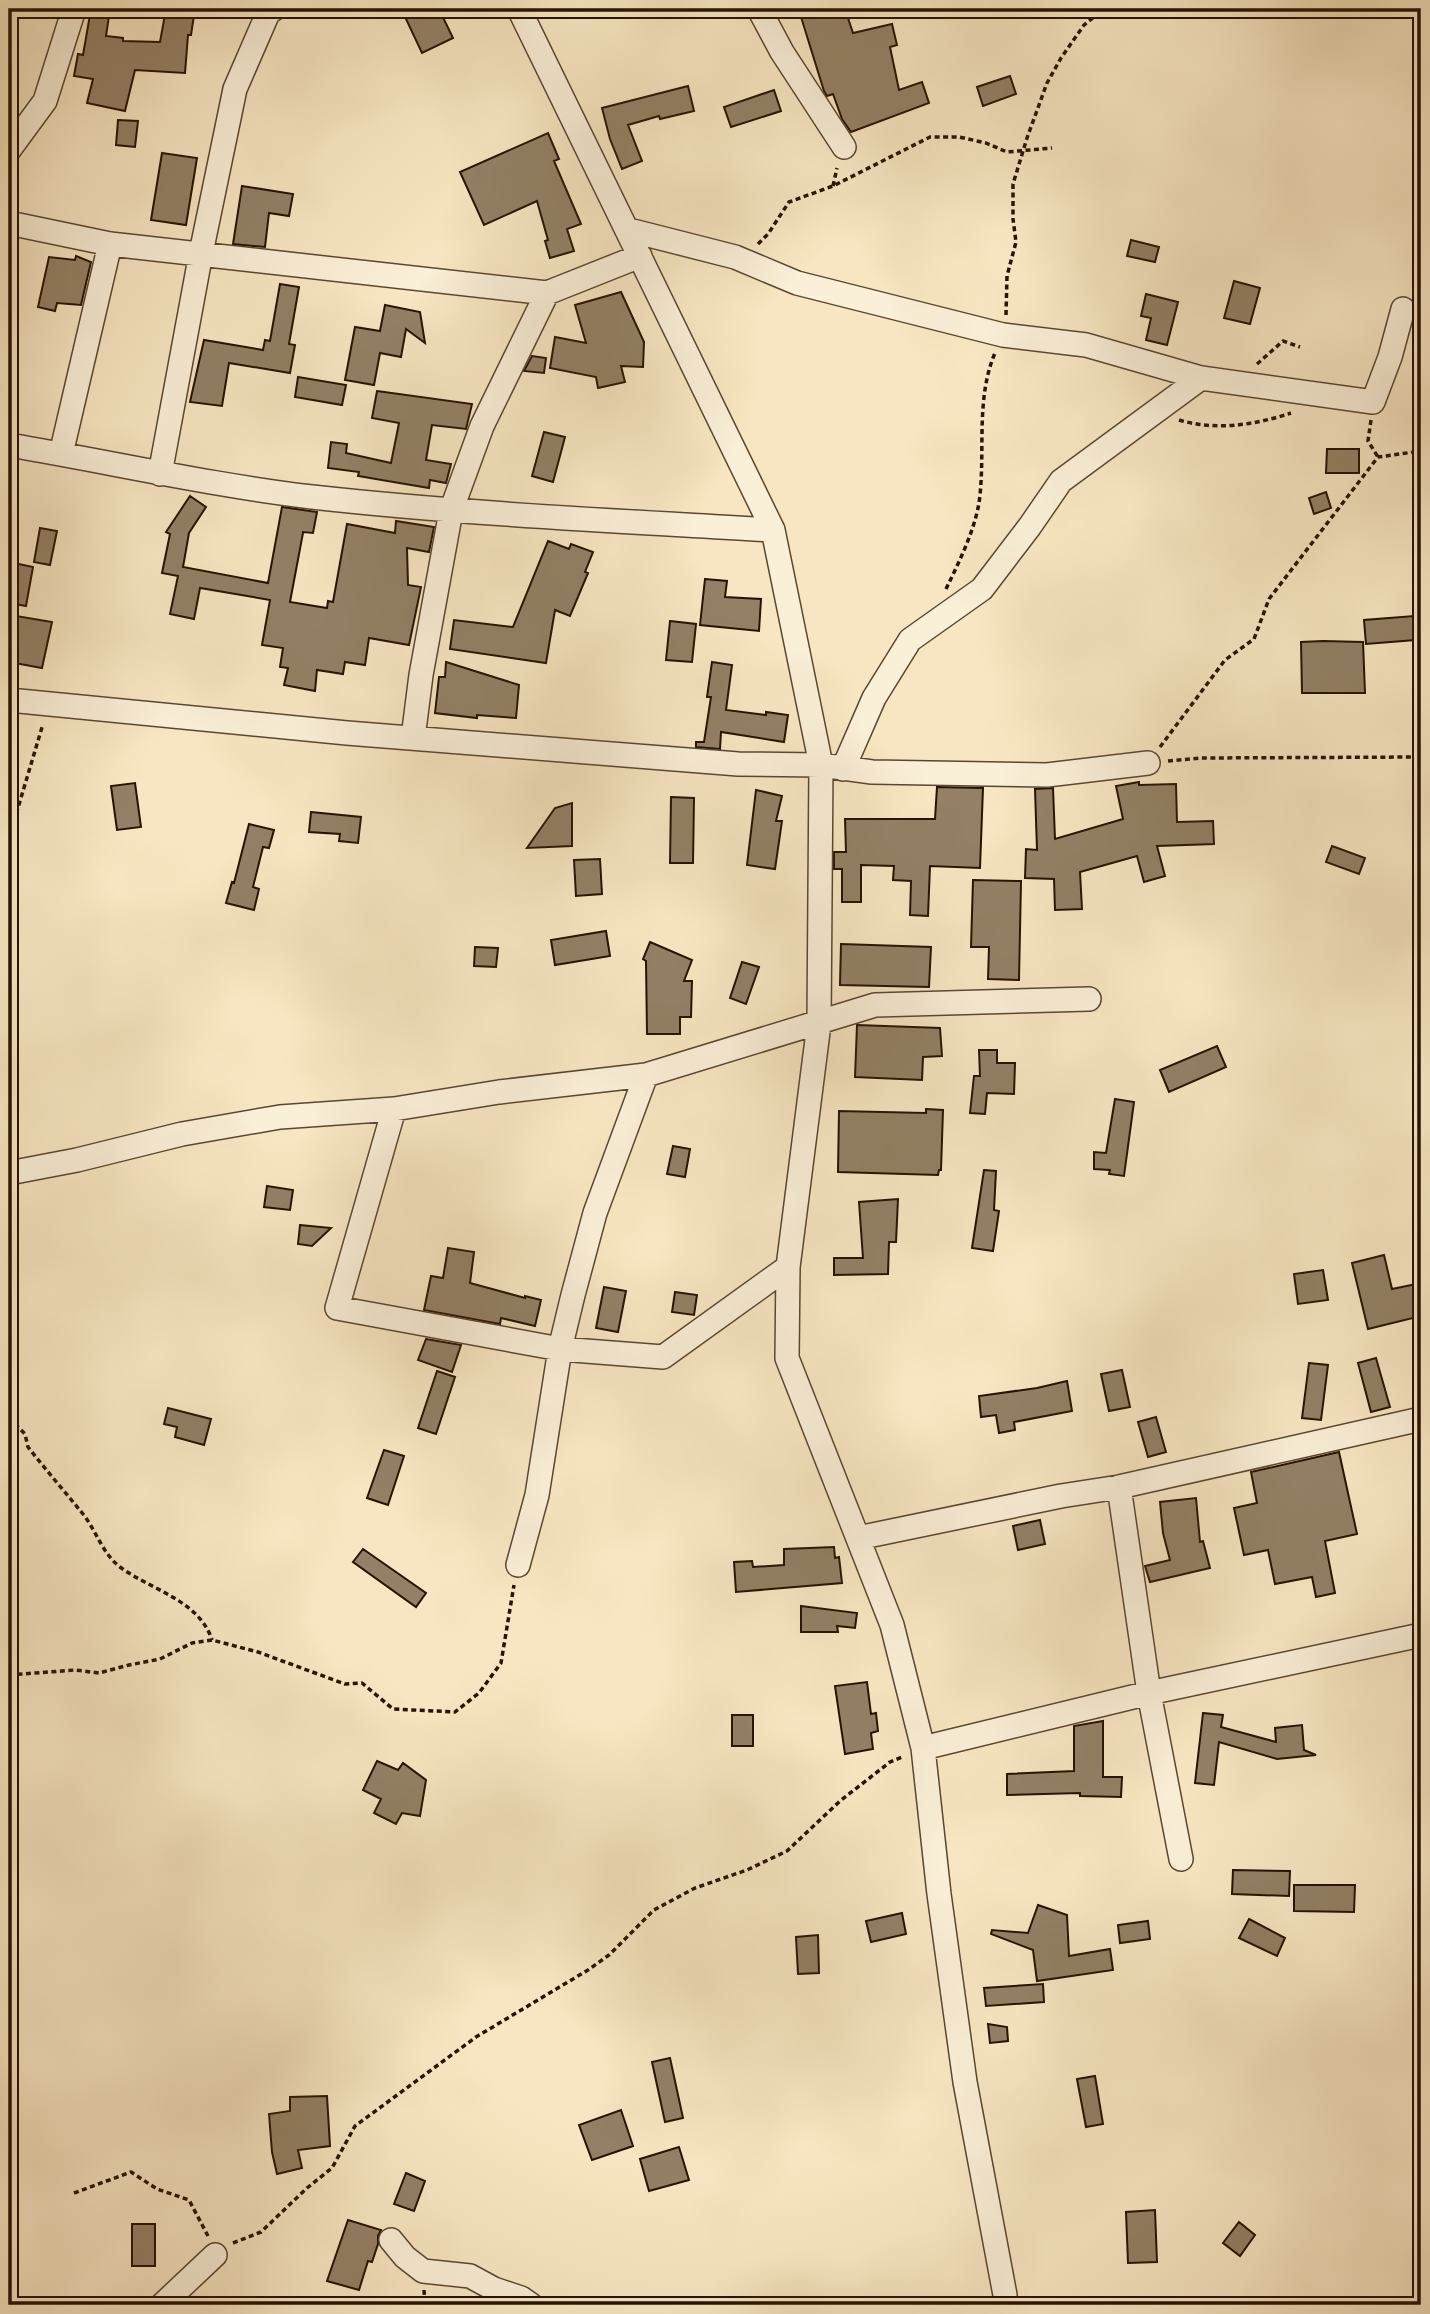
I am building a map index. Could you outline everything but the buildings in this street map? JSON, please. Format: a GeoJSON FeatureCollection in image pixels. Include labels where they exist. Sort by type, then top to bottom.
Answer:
{"type":"FeatureCollection","features":[{"type":"Feature","properties":{"kind":"street"},"geometry":{"type":"LineString","coordinates":[[9,150],[45,101],[74,9]]}},
{"type":"Feature","properties":{"kind":"street"},"geometry":{"type":"LineString","coordinates":[[160,474],[235,89],[268,13],[274,9]]}},
{"type":"Feature","properties":{"kind":"street"},"geometry":{"type":"LineString","coordinates":[[519,9],[773,530],[832,767],[819,1024],[788,1267],[787,1358],[892,1625],[923,1748],[939,1894],[965,2082],[1005,2305]]}},
{"type":"Feature","properties":{"kind":"street"},"geometry":{"type":"LineString","coordinates":[[759,9],[782,52],[844,147]]}},
{"type":"Feature","properties":{"kind":"street"},"geometry":{"type":"LineString","coordinates":[[9,223],[110,244],[547,293],[640,257]]}},
{"type":"Feature","properties":{"kind":"street"},"geometry":{"type":"LineString","coordinates":[[629,230],[735,257],[797,284],[1003,335],[1086,345],[1201,378],[1373,402],[1390,357],[1403,309]]}},
{"type":"Feature","properties":{"kind":"street"},"geometry":{"type":"LineString","coordinates":[[61,454],[110,244]]}},
{"type":"Feature","properties":{"kind":"street"},"geometry":{"type":"LineString","coordinates":[[413,738],[421,675],[451,510],[482,426],[547,293]]}},
{"type":"Feature","properties":{"kind":"street"},"geometry":{"type":"LineString","coordinates":[[832,767],[910,640],[982,589],[1061,481],[1201,378]]}},
{"type":"Feature","properties":{"kind":"street"},"geometry":{"type":"LineString","coordinates":[[9,445],[160,474],[310,496],[451,510],[773,530]]}},
{"type":"Feature","properties":{"kind":"street"},"geometry":{"type":"LineString","coordinates":[[9,700],[49,706],[413,738],[738,764],[1047,775],[1148,763]]}},
{"type":"Feature","properties":{"kind":"street"},"geometry":{"type":"LineString","coordinates":[[9,1173],[77,1160],[182,1134],[280,1117],[394,1109],[499,1091],[646,1075],[875,1005],[1089,999]]}},
{"type":"Feature","properties":{"kind":"street"},"geometry":{"type":"LineString","coordinates":[[518,1565],[537,1494],[560,1349],[595,1213],[646,1075]]}},
{"type":"Feature","properties":{"kind":"street"},"geometry":{"type":"LineString","coordinates":[[394,1109],[337,1308],[560,1349],[663,1357],[788,1267]]}},
{"type":"Feature","properties":{"kind":"street"},"geometry":{"type":"LineString","coordinates":[[858,1538],[1061,1496],[1119,1487],[1421,1419]]}},
{"type":"Feature","properties":{"kind":"street"},"geometry":{"type":"LineString","coordinates":[[1119,1487],[1149,1693],[1181,1859]]}},
{"type":"Feature","properties":{"kind":"street"},"geometry":{"type":"LineString","coordinates":[[923,1748],[1149,1693],[1421,1635]]}},
{"type":"Feature","properties":{"kind":"street"},"geometry":{"type":"LineString","coordinates":[[391,2240],[405,2257],[422,2271],[470,2276],[531,2305]]}},
{"type":"Feature","properties":{"kind":"street"},"geometry":{"type":"LineString","coordinates":[[162,2305],[223,2250]]}},
{"type":"Feature","properties":{"kind":"path"},"geometry":{"type":"LineString","coordinates":[[940,617],[944,593],[964,551],[979,505],[986,375],[1003,335],[1008,305],[1007,276],[1016,242],[1013,184],[1047,83],[1084,25],[1104,9]]}},
{"type":"Feature","properties":{"kind":"path"},"geometry":{"type":"LineString","coordinates":[[735,257],[754,247],[768,234],[789,202],[833,186],[930,137],[959,137],[986,143],[1007,152],[1052,148]]}},
{"type":"Feature","properties":{"kind":"path"},"geometry":{"type":"LineString","coordinates":[[1147,417],[1160,414],[1194,425],[1230,426],[1254,423],[1296,411],[1315,395]]}},
{"type":"Feature","properties":{"kind":"path"},"geometry":{"type":"LineString","coordinates":[[1373,402],[1368,441],[1378,457]]}},
{"type":"Feature","properties":{"kind":"path"},"geometry":{"type":"LineString","coordinates":[[1148,763],[1225,660],[1254,639],[1269,599],[1378,457],[1421,451]]}},
{"type":"Feature","properties":{"kind":"path"},"geometry":{"type":"LineString","coordinates":[[9,838],[49,706]]}},
{"type":"Feature","properties":{"kind":"path"},"geometry":{"type":"LineString","coordinates":[[1148,763],[1201,758],[1421,757]]}},
{"type":"Feature","properties":{"kind":"path"},"geometry":{"type":"LineString","coordinates":[[9,1418],[24,1434],[28,1447],[84,1516],[104,1551],[121,1567],[172,1596],[208,1628],[212,1640]]}},
{"type":"Feature","properties":{"kind":"path"},"geometry":{"type":"LineString","coordinates":[[9,1675],[75,1670],[99,1674],[160,1659],[192,1643],[212,1640],[258,1651],[345,1684],[362,1683],[393,1709],[455,1712],[480,1693],[501,1664],[518,1565]]}},
{"type":"Feature","properties":{"kind":"path"},"geometry":{"type":"LineString","coordinates":[[74,2193],[131,2172],[157,2189],[189,2200],[211,2240],[223,2250],[261,2232],[332,2168],[355,2126],[476,2037],[599,1963],[654,1910],[695,1888],[747,1870],[786,1851],[840,1801],[890,1762],[923,1748]]}}]}
